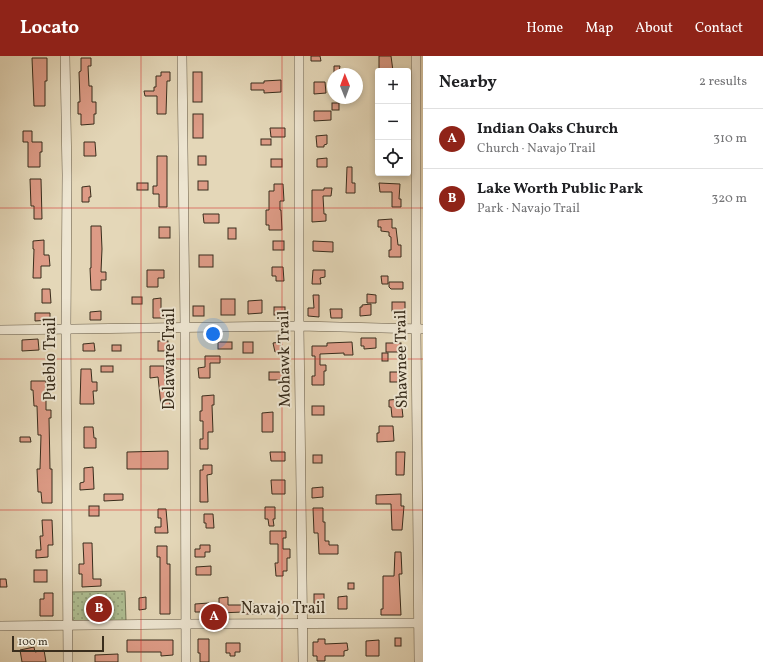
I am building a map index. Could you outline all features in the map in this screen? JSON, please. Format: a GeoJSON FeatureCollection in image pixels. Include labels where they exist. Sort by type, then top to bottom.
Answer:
{"type":"FeatureCollection","features":[{"type":"Feature","properties":{"kind":"street","name":"Pueblo Trail"},"geometry":{"type":"LineString","coordinates":[[65,56],[67,175],[66,330],[68,662]]}},
{"type":"Feature","properties":{"kind":"street","name":"Delaware Trail"},"geometry":{"type":"LineString","coordinates":[[182,56],[185,327],[186,662]]}},
{"type":"Feature","properties":{"kind":"street","name":"Mohawk Trail"},"geometry":{"type":"LineString","coordinates":[[299,56],[303,662]]}},
{"type":"Feature","properties":{"kind":"street","name":"Shawnee Trail"},"geometry":{"type":"LineString","coordinates":[[416,56],[421,623],[419,661]]}},
{"type":"Feature","properties":{"kind":"street"},"geometry":{"type":"LineString","coordinates":[[0,330],[300,326],[419,329]]}},
{"type":"Feature","properties":{"kind":"street","name":"Navajo Trail"},"geometry":{"type":"LineString","coordinates":[[0,626],[421,623]]}},
{"type":"Feature","properties":{"kind":"green space"},"geometry":{"type":"Polygon","coordinates":[[[125,591],[126,621],[75,621],[72,619],[72,592],[125,591]]]}},
{"type":"Feature","properties":{"kind":"building"},"geometry":{"type":"Polygon","coordinates":[[[311,56],[320,56],[321,61],[311,61],[311,56]]]}},
{"type":"Feature","properties":{"kind":"building"},"geometry":{"type":"Polygon","coordinates":[[[379,56],[391,56],[393,68],[379,68],[379,56]]]}},
{"type":"Feature","properties":{"kind":"building"},"geometry":{"type":"Polygon","coordinates":[[[32,58],[47,58],[45,106],[34,106],[32,58]]]}},
{"type":"Feature","properties":{"kind":"building"},"geometry":{"type":"Polygon","coordinates":[[[81,58],[91,58],[91,66],[88,66],[89,86],[92,86],[92,102],[96,102],[94,124],[81,125],[81,114],[78,114],[78,102],[80,102],[79,72],[81,71],[81,58]]]}},
{"type":"Feature","properties":{"kind":"building"},"geometry":{"type":"Polygon","coordinates":[[[334,66],[340,66],[340,68],[334,68],[334,66]]]}},
{"type":"Feature","properties":{"kind":"building"},"geometry":{"type":"Polygon","coordinates":[[[161,72],[170,72],[170,81],[167,81],[166,114],[157,114],[157,96],[145,96],[144,91],[154,91],[154,87],[156,87],[156,76],[161,76],[161,72]]]}},
{"type":"Feature","properties":{"kind":"building"},"geometry":{"type":"Polygon","coordinates":[[[193,72],[202,72],[202,102],[193,102],[193,72]]]}},
{"type":"Feature","properties":{"kind":"building"},"geometry":{"type":"Polygon","coordinates":[[[281,80],[281,92],[264,93],[264,90],[251,90],[251,83],[264,83],[264,81],[281,80]]]}},
{"type":"Feature","properties":{"kind":"building"},"geometry":{"type":"Polygon","coordinates":[[[314,82],[325,82],[326,93],[314,94],[314,82]]]}},
{"type":"Feature","properties":{"kind":"building"},"geometry":{"type":"Polygon","coordinates":[[[332,104],[339,104],[339,110],[332,110],[332,104]]]}},
{"type":"Feature","properties":{"kind":"building"},"geometry":{"type":"Polygon","coordinates":[[[314,111],[331,111],[331,120],[314,121],[314,111]]]}},
{"type":"Feature","properties":{"kind":"building"},"geometry":{"type":"Polygon","coordinates":[[[193,114],[203,114],[203,138],[193,138],[193,114]]]}},
{"type":"Feature","properties":{"kind":"building"},"geometry":{"type":"Polygon","coordinates":[[[270,128],[285,128],[285,137],[271,137],[270,128]]]}},
{"type":"Feature","properties":{"kind":"building"},"geometry":{"type":"Polygon","coordinates":[[[23,131],[32,131],[32,142],[42,142],[40,167],[28,167],[28,142],[23,142],[23,131]]]}},
{"type":"Feature","properties":{"kind":"building"},"geometry":{"type":"Polygon","coordinates":[[[327,135],[327,144],[324,145],[324,147],[317,147],[316,136],[327,135]]]}},
{"type":"Feature","properties":{"kind":"building"},"geometry":{"type":"Polygon","coordinates":[[[261,139],[271,139],[271,145],[261,145],[261,139]]]}},
{"type":"Feature","properties":{"kind":"building"},"geometry":{"type":"Polygon","coordinates":[[[84,142],[95,142],[96,156],[84,156],[84,142]]]}},
{"type":"Feature","properties":{"kind":"building"},"geometry":{"type":"Polygon","coordinates":[[[157,156],[167,156],[167,207],[159,207],[159,194],[153,194],[153,186],[157,186],[157,156]]]}},
{"type":"Feature","properties":{"kind":"building"},"geometry":{"type":"Polygon","coordinates":[[[198,156],[206,156],[206,165],[198,165],[198,156]]]}},
{"type":"Feature","properties":{"kind":"building"},"geometry":{"type":"Polygon","coordinates":[[[327,158],[327,167],[317,167],[317,159],[327,158]]]}},
{"type":"Feature","properties":{"kind":"building"},"geometry":{"type":"Polygon","coordinates":[[[271,159],[282,159],[282,167],[271,167],[271,159]]]}},
{"type":"Feature","properties":{"kind":"building"},"geometry":{"type":"Polygon","coordinates":[[[347,167],[352,167],[352,183],[355,183],[355,193],[346,193],[347,167]]]}},
{"type":"Feature","properties":{"kind":"building"},"geometry":{"type":"Polygon","coordinates":[[[30,179],[41,179],[42,219],[34,219],[34,206],[31,206],[30,179]]]}},
{"type":"Feature","properties":{"kind":"building"},"geometry":{"type":"Polygon","coordinates":[[[198,181],[208,181],[208,190],[198,190],[198,181]]]}},
{"type":"Feature","properties":{"kind":"building"},"geometry":{"type":"Polygon","coordinates":[[[137,183],[148,183],[148,190],[137,190],[137,183]]]}},
{"type":"Feature","properties":{"kind":"building"},"geometry":{"type":"Polygon","coordinates":[[[379,183],[400,184],[399,199],[401,199],[401,207],[392,207],[392,192],[380,192],[379,183]]]}},
{"type":"Feature","properties":{"kind":"building"},"geometry":{"type":"Polygon","coordinates":[[[274,184],[283,184],[284,201],[280,201],[282,230],[269,230],[269,225],[266,225],[266,210],[269,210],[269,191],[274,191],[274,184]]]}},
{"type":"Feature","properties":{"kind":"building"},"geometry":{"type":"Polygon","coordinates":[[[90,186],[91,197],[89,197],[89,202],[82,202],[82,187],[90,186]]]}},
{"type":"Feature","properties":{"kind":"building"},"geometry":{"type":"Polygon","coordinates":[[[324,188],[332,188],[331,196],[323,196],[326,221],[312,222],[312,190],[324,190],[324,188]]]}},
{"type":"Feature","properties":{"kind":"building"},"geometry":{"type":"Polygon","coordinates":[[[203,214],[219,214],[219,223],[204,223],[203,214]]]}},
{"type":"Feature","properties":{"kind":"building"},"geometry":{"type":"Polygon","coordinates":[[[392,219],[392,228],[396,228],[398,245],[401,245],[401,257],[389,257],[389,250],[391,250],[391,237],[389,236],[389,232],[381,231],[381,227],[378,227],[378,220],[392,219]]]}},
{"type":"Feature","properties":{"kind":"building"},"geometry":{"type":"Polygon","coordinates":[[[91,226],[101,226],[101,272],[106,272],[106,280],[101,280],[101,290],[91,290],[91,226]]]}},
{"type":"Feature","properties":{"kind":"building"},"geometry":{"type":"Polygon","coordinates":[[[159,227],[170,227],[170,238],[159,238],[159,227]]]}},
{"type":"Feature","properties":{"kind":"building"},"geometry":{"type":"Polygon","coordinates":[[[228,228],[236,228],[236,239],[228,239],[228,228]]]}},
{"type":"Feature","properties":{"kind":"building"},"geometry":{"type":"Polygon","coordinates":[[[44,240],[44,255],[49,255],[50,266],[41,266],[41,278],[33,278],[33,241],[44,240]]]}},
{"type":"Feature","properties":{"kind":"building"},"geometry":{"type":"Polygon","coordinates":[[[273,241],[284,241],[284,250],[273,250],[273,241]]]}},
{"type":"Feature","properties":{"kind":"building"},"geometry":{"type":"Polygon","coordinates":[[[313,241],[333,242],[333,252],[313,251],[313,241]]]}},
{"type":"Feature","properties":{"kind":"building"},"geometry":{"type":"Polygon","coordinates":[[[199,255],[213,255],[213,267],[199,267],[199,255]]]}},
{"type":"Feature","properties":{"kind":"building"},"geometry":{"type":"Polygon","coordinates":[[[272,267],[283,267],[284,281],[276,281],[276,276],[272,276],[272,267]]]}},
{"type":"Feature","properties":{"kind":"building"},"geometry":{"type":"Polygon","coordinates":[[[147,270],[164,270],[164,278],[158,278],[158,287],[147,287],[147,270]]]}},
{"type":"Feature","properties":{"kind":"building"},"geometry":{"type":"Polygon","coordinates":[[[313,270],[325,270],[325,277],[320,278],[321,284],[312,284],[313,270]]]}},
{"type":"Feature","properties":{"kind":"building"},"geometry":{"type":"Polygon","coordinates":[[[381,276],[388,276],[388,284],[382,284],[381,276]]]}},
{"type":"Feature","properties":{"kind":"building"},"geometry":{"type":"Polygon","coordinates":[[[389,282],[403,282],[403,289],[391,289],[389,287],[389,282]]]}},
{"type":"Feature","properties":{"kind":"building"},"geometry":{"type":"Polygon","coordinates":[[[42,289],[50,289],[51,303],[42,303],[42,289]]]}},
{"type":"Feature","properties":{"kind":"building"},"geometry":{"type":"Polygon","coordinates":[[[367,294],[376,295],[376,303],[367,303],[367,294]]]}},
{"type":"Feature","properties":{"kind":"building"},"geometry":{"type":"Polygon","coordinates":[[[313,295],[319,295],[319,317],[308,316],[308,308],[314,308],[313,295]]]}},
{"type":"Feature","properties":{"kind":"building"},"geometry":{"type":"Polygon","coordinates":[[[132,297],[142,297],[142,304],[132,304],[132,297]]]}},
{"type":"Feature","properties":{"kind":"building"},"geometry":{"type":"Polygon","coordinates":[[[161,298],[161,309],[168,309],[169,318],[153,318],[153,299],[161,298]]]}},
{"type":"Feature","properties":{"kind":"building"},"geometry":{"type":"Polygon","coordinates":[[[221,299],[235,299],[235,315],[221,315],[221,299]]]}},
{"type":"Feature","properties":{"kind":"building"},"geometry":{"type":"Polygon","coordinates":[[[262,300],[262,313],[248,314],[248,301],[262,300]]]}},
{"type":"Feature","properties":{"kind":"building"},"geometry":{"type":"Polygon","coordinates":[[[392,302],[405,302],[405,311],[392,311],[392,302]]]}},
{"type":"Feature","properties":{"kind":"building"},"geometry":{"type":"Polygon","coordinates":[[[371,304],[371,315],[360,316],[360,307],[362,307],[362,305],[371,304]]]}},
{"type":"Feature","properties":{"kind":"building"},"geometry":{"type":"Polygon","coordinates":[[[193,306],[204,306],[204,316],[193,316],[193,306]]]}},
{"type":"Feature","properties":{"kind":"building"},"geometry":{"type":"Polygon","coordinates":[[[274,307],[285,307],[285,315],[274,315],[274,307]]]}},
{"type":"Feature","properties":{"kind":"building"},"geometry":{"type":"Polygon","coordinates":[[[330,309],[342,309],[342,318],[331,318],[330,309]]]}},
{"type":"Feature","properties":{"kind":"building"},"geometry":{"type":"Polygon","coordinates":[[[101,311],[101,320],[90,320],[90,312],[101,311]]]}},
{"type":"Feature","properties":{"kind":"building"},"geometry":{"type":"Polygon","coordinates":[[[35,313],[50,313],[50,320],[35,321],[35,313]]]}},
{"type":"Feature","properties":{"kind":"building"},"geometry":{"type":"Polygon","coordinates":[[[361,338],[376,338],[376,348],[364,349],[364,346],[361,346],[361,338]]]}},
{"type":"Feature","properties":{"kind":"building"},"geometry":{"type":"Polygon","coordinates":[[[38,339],[39,350],[22,351],[22,340],[38,339]]]}},
{"type":"Feature","properties":{"kind":"building"},"geometry":{"type":"Polygon","coordinates":[[[158,341],[168,341],[168,351],[158,351],[158,341]]]}},
{"type":"Feature","properties":{"kind":"building"},"geometry":{"type":"Polygon","coordinates":[[[218,342],[232,342],[232,349],[218,349],[218,342]]]}},
{"type":"Feature","properties":{"kind":"building"},"geometry":{"type":"Polygon","coordinates":[[[243,342],[253,342],[253,353],[243,353],[243,342]]]}},
{"type":"Feature","properties":{"kind":"building"},"geometry":{"type":"Polygon","coordinates":[[[280,342],[282,351],[275,352],[273,343],[280,342]]]}},
{"type":"Feature","properties":{"kind":"building"},"geometry":{"type":"Polygon","coordinates":[[[352,342],[353,355],[344,355],[344,353],[320,354],[320,365],[326,365],[326,371],[324,371],[324,385],[312,385],[312,376],[315,376],[315,356],[312,356],[312,346],[327,346],[327,343],[352,342]]]}},
{"type":"Feature","properties":{"kind":"building"},"geometry":{"type":"Polygon","coordinates":[[[94,343],[95,351],[83,351],[83,344],[94,343]]]}},
{"type":"Feature","properties":{"kind":"building"},"geometry":{"type":"Polygon","coordinates":[[[386,343],[401,343],[401,352],[386,352],[386,343]]]}},
{"type":"Feature","properties":{"kind":"building"},"geometry":{"type":"Polygon","coordinates":[[[112,345],[121,345],[121,351],[112,351],[112,345]]]}},
{"type":"Feature","properties":{"kind":"building"},"geometry":{"type":"Polygon","coordinates":[[[382,353],[388,353],[388,361],[382,361],[382,353]]]}},
{"type":"Feature","properties":{"kind":"building"},"geometry":{"type":"Polygon","coordinates":[[[205,356],[220,356],[220,363],[210,363],[210,378],[199,378],[198,368],[205,367],[205,356]]]}},
{"type":"Feature","properties":{"kind":"building"},"geometry":{"type":"Polygon","coordinates":[[[101,366],[113,366],[113,372],[101,372],[101,366]]]}},
{"type":"Feature","properties":{"kind":"building"},"geometry":{"type":"Polygon","coordinates":[[[150,366],[164,366],[165,384],[168,384],[170,406],[161,406],[158,377],[150,378],[150,366]]]}},
{"type":"Feature","properties":{"kind":"building"},"geometry":{"type":"Polygon","coordinates":[[[81,369],[91,369],[92,382],[97,382],[97,391],[93,391],[94,404],[80,404],[81,369]]]}},
{"type":"Feature","properties":{"kind":"building"},"geometry":{"type":"Polygon","coordinates":[[[269,372],[283,372],[283,380],[269,380],[269,372]]]}},
{"type":"Feature","properties":{"kind":"building"},"geometry":{"type":"Polygon","coordinates":[[[390,372],[400,372],[400,382],[390,382],[390,372]]]}},
{"type":"Feature","properties":{"kind":"building"},"geometry":{"type":"Polygon","coordinates":[[[31,381],[46,381],[46,410],[51,410],[51,418],[49,418],[52,503],[42,503],[41,492],[38,492],[37,469],[40,469],[41,435],[38,435],[37,406],[34,406],[31,381]]]}},
{"type":"Feature","properties":{"kind":"building"},"geometry":{"type":"Polygon","coordinates":[[[214,395],[214,405],[212,405],[213,432],[208,432],[208,449],[200,449],[200,439],[203,439],[203,421],[200,421],[202,396],[214,395]]]}},
{"type":"Feature","properties":{"kind":"building"},"geometry":{"type":"Polygon","coordinates":[[[401,399],[403,417],[392,417],[391,407],[389,407],[389,400],[401,399]]]}},
{"type":"Feature","properties":{"kind":"building"},"geometry":{"type":"Polygon","coordinates":[[[312,406],[324,406],[324,415],[312,415],[312,406]]]}},
{"type":"Feature","properties":{"kind":"building"},"geometry":{"type":"Polygon","coordinates":[[[273,412],[273,432],[262,432],[262,413],[273,412]]]}},
{"type":"Feature","properties":{"kind":"building"},"geometry":{"type":"Polygon","coordinates":[[[379,426],[393,426],[394,441],[377,442],[379,426]]]}},
{"type":"Feature","properties":{"kind":"building"},"geometry":{"type":"Polygon","coordinates":[[[84,427],[93,427],[94,438],[96,438],[96,448],[84,448],[84,427]]]}},
{"type":"Feature","properties":{"kind":"building"},"geometry":{"type":"Polygon","coordinates":[[[20,437],[30,437],[31,442],[20,442],[20,437]]]}},
{"type":"Feature","properties":{"kind":"building"},"geometry":{"type":"Polygon","coordinates":[[[168,451],[168,469],[127,469],[127,452],[168,451]]]}},
{"type":"Feature","properties":{"kind":"building"},"geometry":{"type":"Polygon","coordinates":[[[270,452],[285,452],[285,461],[271,461],[270,452]]]}},
{"type":"Feature","properties":{"kind":"building"},"geometry":{"type":"Polygon","coordinates":[[[396,452],[405,452],[404,475],[396,475],[396,452]]]}},
{"type":"Feature","properties":{"kind":"building"},"geometry":{"type":"Polygon","coordinates":[[[313,455],[322,455],[322,463],[313,463],[313,455]]]}},
{"type":"Feature","properties":{"kind":"building"},"geometry":{"type":"Polygon","coordinates":[[[203,465],[212,465],[212,474],[207,475],[208,502],[200,502],[200,470],[203,470],[203,465]]]}},
{"type":"Feature","properties":{"kind":"building"},"geometry":{"type":"Polygon","coordinates":[[[93,467],[94,489],[80,490],[80,483],[84,482],[84,468],[93,467]]]}},
{"type":"Feature","properties":{"kind":"building"},"geometry":{"type":"Polygon","coordinates":[[[271,480],[285,480],[285,494],[272,494],[271,480]]]}},
{"type":"Feature","properties":{"kind":"building"},"geometry":{"type":"Polygon","coordinates":[[[323,487],[323,497],[312,498],[312,488],[323,487]]]}},
{"type":"Feature","properties":{"kind":"building"},"geometry":{"type":"Polygon","coordinates":[[[104,494],[123,494],[123,500],[104,501],[104,494]]]}},
{"type":"Feature","properties":{"kind":"building"},"geometry":{"type":"Polygon","coordinates":[[[401,494],[401,506],[404,506],[402,530],[392,530],[391,504],[376,504],[376,495],[401,494]]]}},
{"type":"Feature","properties":{"kind":"building"},"geometry":{"type":"Polygon","coordinates":[[[89,506],[99,506],[99,516],[89,516],[89,506]]]}},
{"type":"Feature","properties":{"kind":"building"},"geometry":{"type":"Polygon","coordinates":[[[265,507],[275,507],[275,519],[273,519],[274,526],[269,526],[268,519],[265,519],[265,507]]]}},
{"type":"Feature","properties":{"kind":"building"},"geometry":{"type":"Polygon","coordinates":[[[313,508],[323,508],[325,541],[329,541],[329,545],[338,545],[338,554],[319,554],[318,533],[314,533],[313,508]]]}},
{"type":"Feature","properties":{"kind":"building"},"geometry":{"type":"Polygon","coordinates":[[[158,509],[166,509],[168,533],[155,533],[155,527],[161,527],[161,518],[158,518],[158,509]]]}},
{"type":"Feature","properties":{"kind":"building"},"geometry":{"type":"Polygon","coordinates":[[[204,514],[213,514],[214,528],[206,528],[206,523],[204,523],[204,514]]]}},
{"type":"Feature","properties":{"kind":"building"},"geometry":{"type":"Polygon","coordinates":[[[42,520],[52,520],[53,545],[48,545],[48,557],[36,558],[36,550],[41,550],[40,536],[43,536],[42,520]]]}},
{"type":"Feature","properties":{"kind":"building"},"geometry":{"type":"Polygon","coordinates":[[[270,531],[286,531],[286,538],[283,538],[283,549],[290,549],[290,558],[287,558],[287,571],[283,571],[283,576],[276,576],[275,563],[278,563],[278,544],[270,544],[270,531]]]}},
{"type":"Feature","properties":{"kind":"building"},"geometry":{"type":"Polygon","coordinates":[[[83,543],[92,543],[93,579],[101,579],[101,586],[82,587],[82,574],[79,574],[79,564],[84,564],[83,543]]]}},
{"type":"Feature","properties":{"kind":"building"},"geometry":{"type":"Polygon","coordinates":[[[200,545],[210,545],[210,552],[205,552],[205,557],[195,557],[195,549],[200,549],[200,545]]]}},
{"type":"Feature","properties":{"kind":"building"},"geometry":{"type":"Polygon","coordinates":[[[157,546],[167,546],[167,564],[170,564],[170,614],[160,614],[160,557],[157,557],[157,546]]]}},
{"type":"Feature","properties":{"kind":"building"},"geometry":{"type":"Polygon","coordinates":[[[395,552],[401,552],[402,574],[399,574],[401,615],[381,615],[381,609],[383,609],[383,576],[394,576],[395,552]]]}},
{"type":"Feature","properties":{"kind":"building"},"geometry":{"type":"Polygon","coordinates":[[[211,566],[211,575],[196,575],[196,567],[211,566]]]}},
{"type":"Feature","properties":{"kind":"building"},"geometry":{"type":"Polygon","coordinates":[[[34,570],[47,570],[47,582],[34,582],[34,570]]]}},
{"type":"Feature","properties":{"kind":"building"},"geometry":{"type":"Polygon","coordinates":[[[0,579],[6,579],[7,587],[0,587],[0,579]]]}},
{"type":"Feature","properties":{"kind":"building"},"geometry":{"type":"Polygon","coordinates":[[[348,583],[354,583],[354,589],[348,589],[348,583]]]}},
{"type":"Feature","properties":{"kind":"building"},"geometry":{"type":"Polygon","coordinates":[[[44,593],[53,593],[53,616],[40,616],[40,599],[44,599],[44,593]]]}},
{"type":"Feature","properties":{"kind":"building"},"geometry":{"type":"Polygon","coordinates":[[[314,594],[324,594],[324,613],[314,613],[314,594]]]}},
{"type":"Feature","properties":{"kind":"building"},"geometry":{"type":"Polygon","coordinates":[[[347,596],[347,609],[338,609],[338,597],[347,596]]]}},
{"type":"Feature","properties":{"kind":"building"},"geometry":{"type":"Polygon","coordinates":[[[146,597],[146,609],[139,610],[139,598],[146,597]]]}},
{"type":"Feature","properties":{"kind":"building"},"geometry":{"type":"Polygon","coordinates":[[[228,597],[228,605],[243,605],[243,603],[262,605],[262,614],[243,614],[243,612],[219,613],[219,598],[228,597]]]}},
{"type":"Feature","properties":{"kind":"building"},"geometry":{"type":"Polygon","coordinates":[[[209,603],[210,612],[195,612],[195,604],[209,603]]]}},
{"type":"Feature","properties":{"kind":"building"},"geometry":{"type":"Polygon","coordinates":[[[395,638],[401,638],[401,646],[395,646],[395,638]]]}},
{"type":"Feature","properties":{"kind":"building"},"geometry":{"type":"Polygon","coordinates":[[[198,639],[209,639],[209,662],[200,662],[200,653],[198,653],[198,639]]]}},
{"type":"Feature","properties":{"kind":"building"},"geometry":{"type":"Polygon","coordinates":[[[318,639],[325,639],[325,644],[347,643],[348,650],[344,651],[344,656],[325,656],[325,661],[317,661],[317,656],[313,656],[313,642],[318,642],[318,639]]]}},
{"type":"Feature","properties":{"kind":"building"},"geometry":{"type":"Polygon","coordinates":[[[127,640],[173,640],[173,655],[161,656],[161,652],[127,652],[127,640]]]}},
{"type":"Feature","properties":{"kind":"building"},"geometry":{"type":"Polygon","coordinates":[[[379,640],[379,656],[366,656],[366,641],[379,640]]]}},
{"type":"Feature","properties":{"kind":"building"},"geometry":{"type":"Polygon","coordinates":[[[226,643],[240,643],[240,652],[235,652],[235,656],[230,656],[230,653],[226,653],[226,643]]]}},
{"type":"Feature","properties":{"kind":"building"},"geometry":{"type":"Polygon","coordinates":[[[34,647],[35,652],[44,650],[46,662],[22,662],[20,650],[34,647]]]}},
{"type":"Feature","properties":{"kind":"building"},"geometry":{"type":"Polygon","coordinates":[[[118,654],[118,662],[95,662],[95,655],[118,654]]]}},
{"type":"Feature","properties":{"kind":"place","name":"Lake Worth Public Park"},"geometry":{"type":"Point","coordinates":[99,609]}},
{"type":"Feature","properties":{"kind":"place","name":"Indian Oaks Church"},"geometry":{"type":"Point","coordinates":[214,617]}}]}
